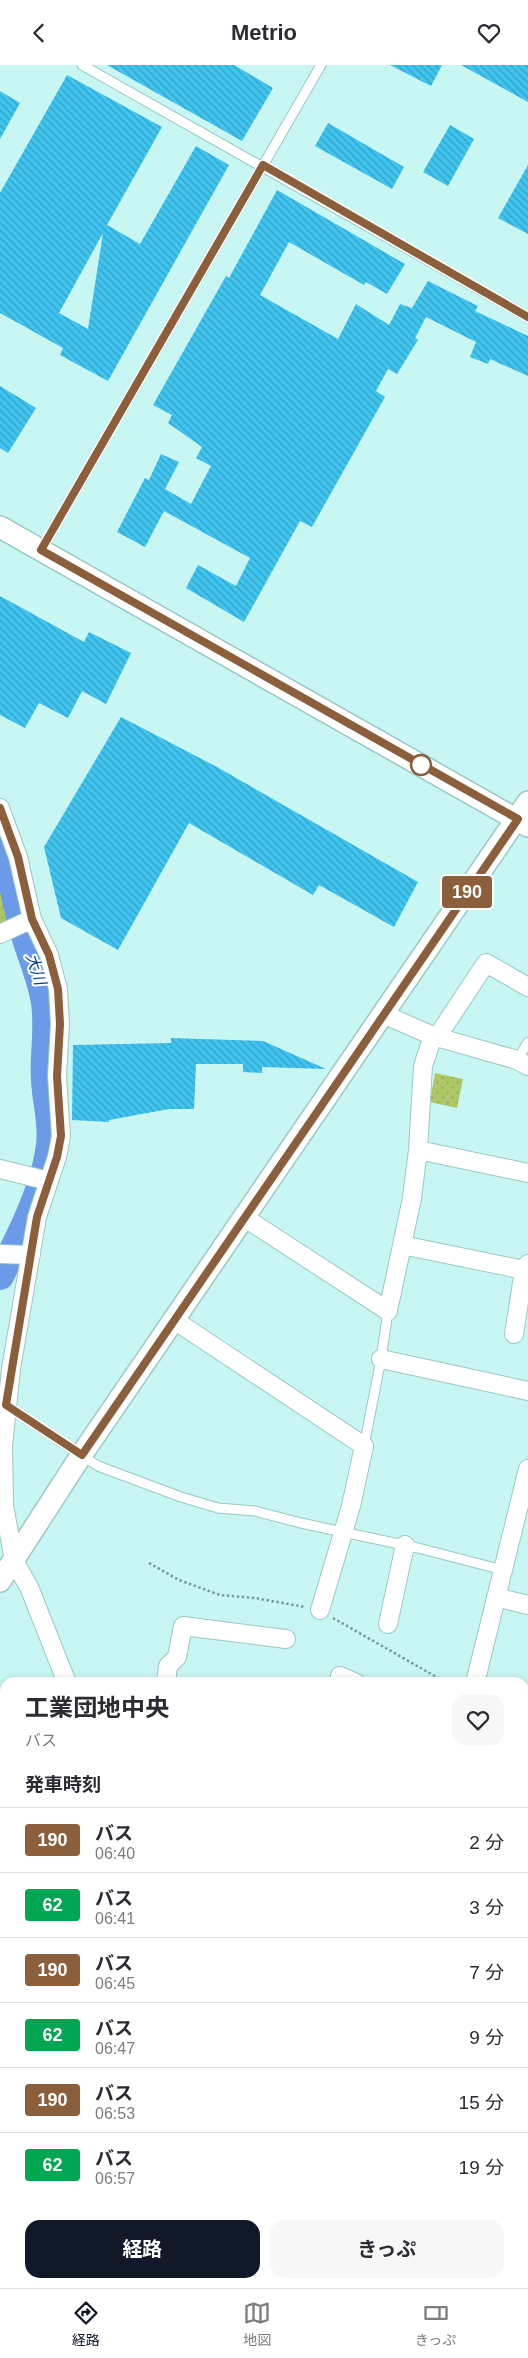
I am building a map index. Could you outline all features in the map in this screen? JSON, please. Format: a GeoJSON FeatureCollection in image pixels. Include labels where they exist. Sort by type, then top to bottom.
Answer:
{"type":"FeatureCollection","features":[{"type":"Feature","properties":{"kind":"street"},"geometry":{"type":"LineString","coordinates":[[0,527],[525,816],[383,1014],[82,1455],[0,1581]]}},
{"type":"Feature","properties":{"kind":"street"},"geometry":{"type":"LineString","coordinates":[[0,808],[18,857],[32,919],[49,955],[58,989],[60,1024],[57,1076],[61,1136],[37,1217],[14,1254],[2,1506],[14,1561],[29,1587],[65,1677]]}},
{"type":"Feature","properties":{"kind":"street"},"geometry":{"type":"LineString","coordinates":[[5,932],[32,919]]}},
{"type":"Feature","properties":{"kind":"street"},"geometry":{"type":"LineString","coordinates":[[245,1218],[388,1311],[412,1198],[418,1150],[423,1066],[435,1036],[486,963],[528,987]]}},
{"type":"Feature","properties":{"kind":"street"},"geometry":{"type":"LineString","coordinates":[[383,1014],[435,1036],[523,1063]]}},
{"type":"Feature","properties":{"kind":"street"},"geometry":{"type":"LineString","coordinates":[[418,1150],[528,1173]]}},
{"type":"Feature","properties":{"kind":"street"},"geometry":{"type":"LineString","coordinates":[[0,1169],[49,1181]]}},
{"type":"Feature","properties":{"kind":"street"},"geometry":{"type":"LineString","coordinates":[[402,1245],[526,1267],[514,1334]]}},
{"type":"Feature","properties":{"kind":"street"},"geometry":{"type":"LineString","coordinates":[[174,1320],[364,1446],[344,1532],[320,1610]]}},
{"type":"Feature","properties":{"kind":"street"},"geometry":{"type":"LineString","coordinates":[[381,1359],[528,1391]]}},
{"type":"Feature","properties":{"kind":"street"},"geometry":{"type":"LineString","coordinates":[[476,1677],[528,1469]]}},
{"type":"Feature","properties":{"kind":"street"},"geometry":{"type":"LineString","coordinates":[[388,1625],[405,1545]]}},
{"type":"Feature","properties":{"kind":"street"},"geometry":{"type":"LineString","coordinates":[[496,1597],[528,1605]]}},
{"type":"Feature","properties":{"kind":"street"},"geometry":{"type":"LineString","coordinates":[[167,1677],[168,1666],[178,1657],[183,1626],[286,1639]]}},
{"type":"Feature","properties":{"kind":"lane"},"geometry":{"type":"LineString","coordinates":[[82,65],[263,165],[528,317]]}},
{"type":"Feature","properties":{"kind":"lane"},"geometry":{"type":"LineString","coordinates":[[41,550],[320,65]]}},
{"type":"Feature","properties":{"kind":"lane"},"geometry":{"type":"LineString","coordinates":[[523,1063],[528,1042]]}},
{"type":"Feature","properties":{"kind":"lane"},"geometry":{"type":"LineString","coordinates":[[364,1446],[381,1359],[388,1311]]}},
{"type":"Feature","properties":{"kind":"lane"},"geometry":{"type":"LineString","coordinates":[[6,1405],[98,1466],[190,1500],[218,1507],[255,1511],[405,1545],[503,1570]]}},
{"type":"Feature","properties":{"kind":"path"},"geometry":{"type":"LineString","coordinates":[[149,1563],[178,1580],[220,1595],[255,1598],[320,1610],[437,1677]]}},
{"type":"Feature","properties":{"kind":"green space"},"geometry":{"type":"Polygon","coordinates":[[[6,879],[19,924],[0,932],[0,880],[6,879]]]}},
{"type":"Feature","properties":{"kind":"green space"},"geometry":{"type":"Polygon","coordinates":[[[435,1073],[463,1079],[457,1108],[430,1102],[435,1073]]]}},
{"type":"Feature","properties":{"kind":"building"},"geometry":{"type":"Polygon","coordinates":[[[107,65],[234,65],[273,88],[242,141],[107,65]]]}},
{"type":"Feature","properties":{"kind":"building"},"geometry":{"type":"Polygon","coordinates":[[[390,65],[442,65],[431,86],[390,65]]]}},
{"type":"Feature","properties":{"kind":"building"},"geometry":{"type":"Polygon","coordinates":[[[461,65],[528,65],[528,102],[461,65]]]}},
{"type":"Feature","properties":{"kind":"building"},"geometry":{"type":"Polygon","coordinates":[[[67,75],[162,127],[107,225],[140,244],[196,146],[229,165],[108,381],[60,355],[63,348],[0,313],[0,193],[67,75]],[[103,233],[59,313],[88,329],[103,233]]]}},
{"type":"Feature","properties":{"kind":"building"},"geometry":{"type":"Polygon","coordinates":[[[0,91],[20,103],[0,139],[0,91]]]}},
{"type":"Feature","properties":{"kind":"building"},"geometry":{"type":"Polygon","coordinates":[[[328,123],[404,167],[392,189],[315,146],[328,123]]]}},
{"type":"Feature","properties":{"kind":"building"},"geometry":{"type":"Polygon","coordinates":[[[450,125],[474,139],[448,186],[423,172],[450,125]]]}},
{"type":"Feature","properties":{"kind":"building"},"geometry":{"type":"Polygon","coordinates":[[[528,165],[528,234],[498,218],[528,165]]]}},
{"type":"Feature","properties":{"kind":"building"},"geometry":{"type":"Polygon","coordinates":[[[277,190],[405,264],[387,294],[366,282],[364,285],[289,242],[260,295],[338,339],[356,304],[389,325],[400,304],[412,308],[428,281],[478,306],[475,311],[528,336],[528,376],[490,359],[488,364],[470,357],[476,342],[426,317],[415,338],[418,340],[397,374],[388,369],[376,391],[385,397],[312,527],[300,521],[244,622],[186,588],[198,565],[236,586],[250,558],[164,511],[145,547],[117,532],[145,478],[149,480],[161,454],[179,462],[165,489],[191,504],[211,466],[196,458],[202,447],[168,423],[172,415],[153,405],[226,276],[229,278],[277,190]]]}},
{"type":"Feature","properties":{"kind":"building"},"geometry":{"type":"Polygon","coordinates":[[[0,386],[36,408],[8,453],[0,448],[0,386]]]}},
{"type":"Feature","properties":{"kind":"building"},"geometry":{"type":"Polygon","coordinates":[[[0,596],[84,642],[89,632],[131,653],[106,704],[82,691],[68,718],[39,703],[25,728],[0,715],[0,596]]]}},
{"type":"Feature","properties":{"kind":"building"},"geometry":{"type":"Polygon","coordinates":[[[121,717],[217,767],[418,882],[394,927],[319,885],[313,895],[189,823],[118,950],[61,918],[44,847],[121,717]]]}},
{"type":"Feature","properties":{"kind":"building"},"geometry":{"type":"Polygon","coordinates":[[[171,1038],[263,1041],[326,1069],[262,1067],[262,1073],[243,1072],[243,1064],[196,1064],[194,1109],[169,1109],[109,1120],[109,1122],[72,1120],[73,1045],[171,1043],[171,1038]]]}},
{"type":"Feature","properties":{"kind":"waterway","name":"大川"},"geometry":{"type":"LineString","coordinates":[[0,836],[24,932],[40,981],[46,1007],[45,1080],[51,1137],[43,1178],[37,1195],[0,1276]]}},
{"type":"Feature","properties":{"kind":"bus line","name":"190"},"geometry":{"type":"LineString","coordinates":[[0,808],[18,857],[32,919],[49,955],[58,989],[60,1024],[57,1076],[61,1136],[57,1157],[37,1217],[6,1405],[82,1455],[518,819],[41,550],[263,165],[528,317]]}}]}
